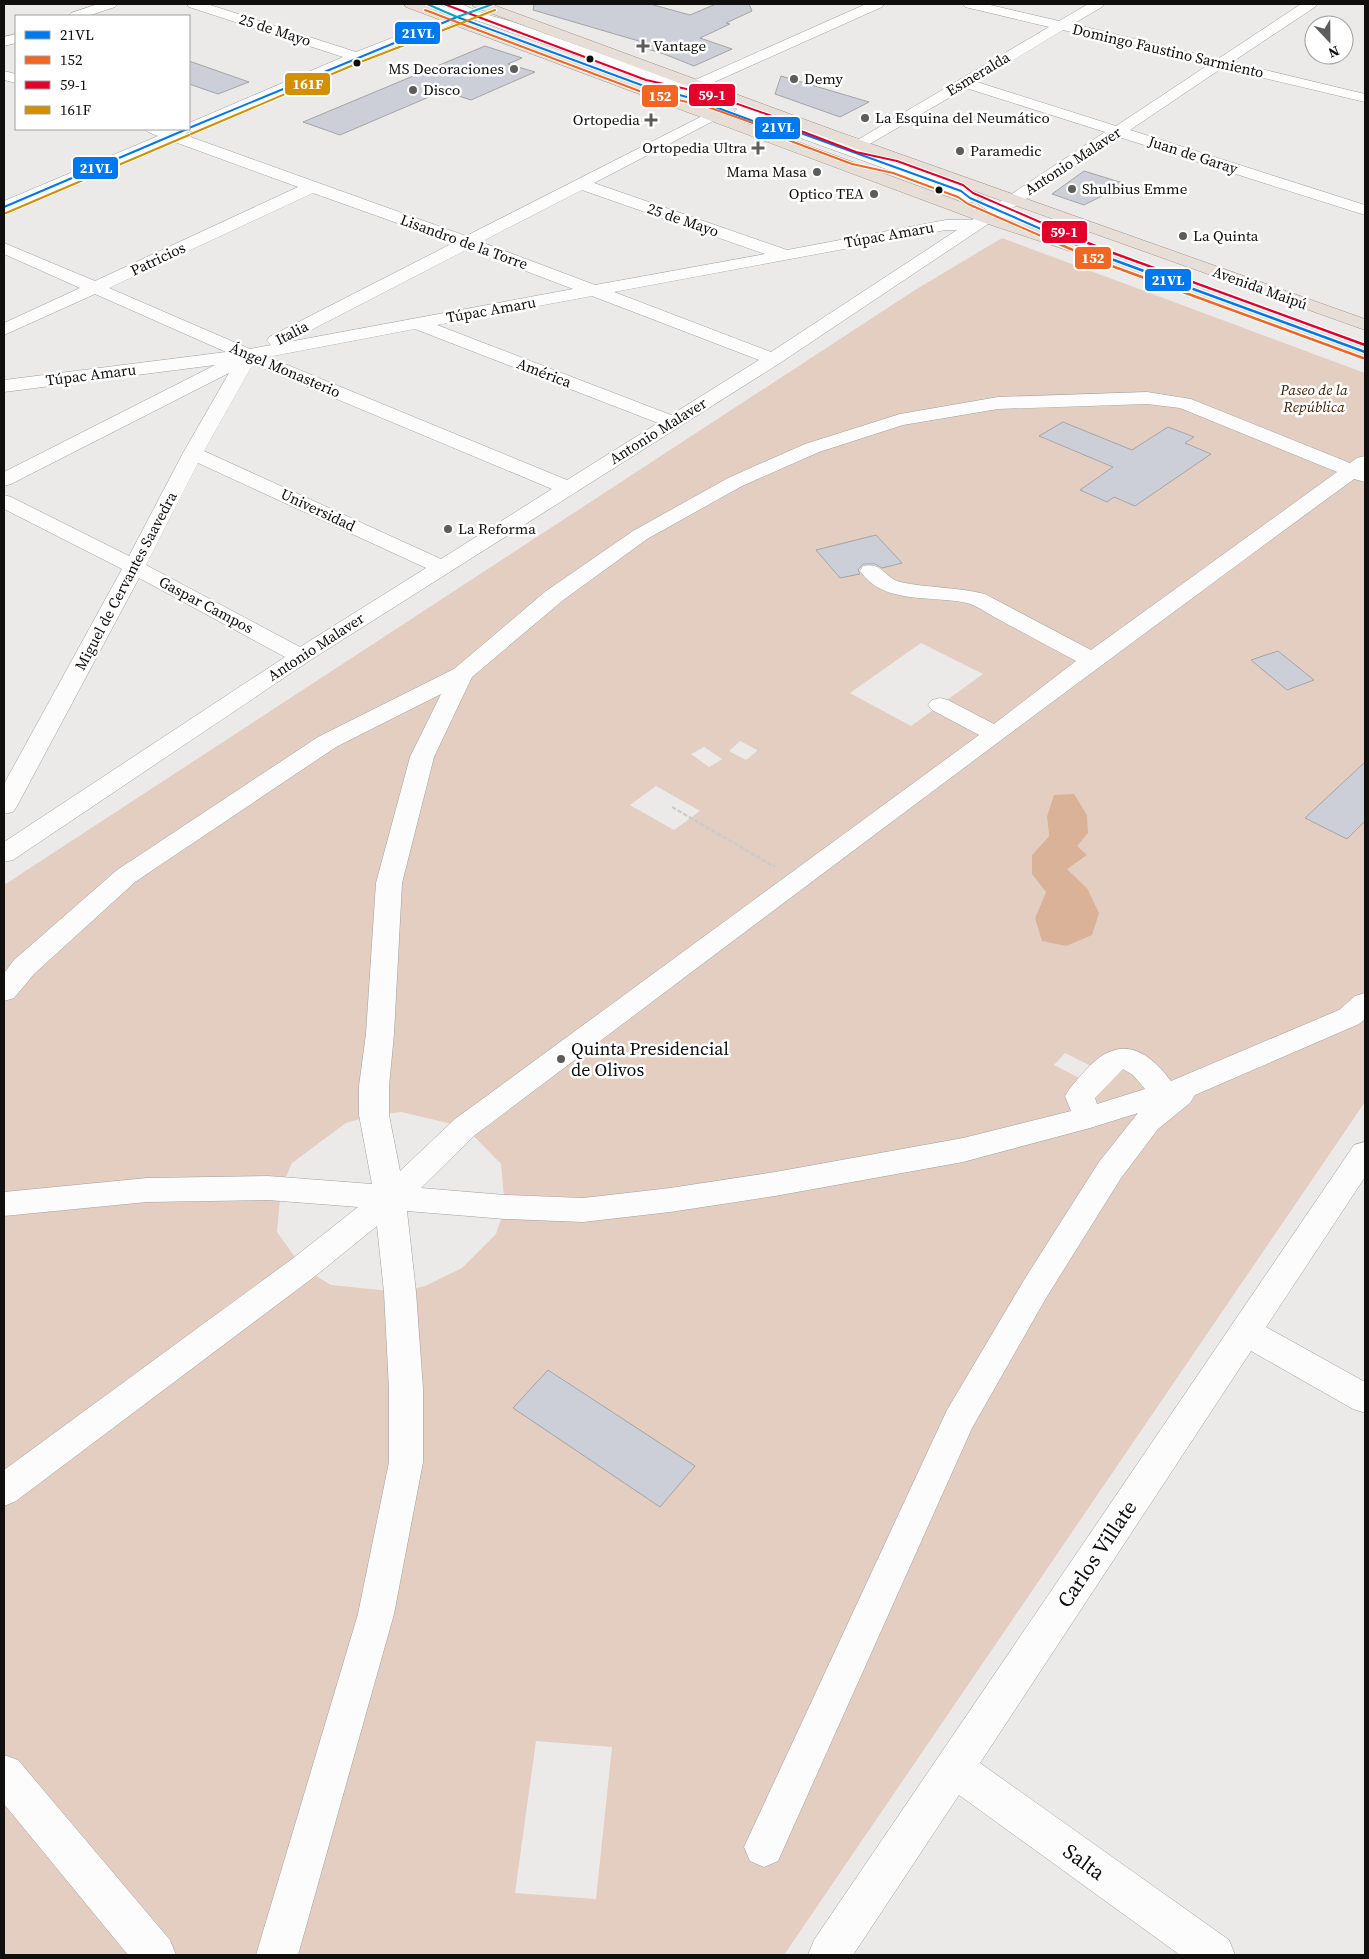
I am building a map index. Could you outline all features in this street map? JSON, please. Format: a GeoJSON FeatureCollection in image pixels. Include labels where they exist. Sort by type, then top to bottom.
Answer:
{"type":"FeatureCollection","features":[{"type":"Feature","properties":{"kind":"main road","name":"Avenida Maipú"},"geometry":{"type":"LineString","coordinates":[[411,4],[470,10],[682,92]]}},
{"type":"Feature","properties":{"kind":"main road","name":"Avenida Maipú"},"geometry":{"type":"LineString","coordinates":[[470,10],[682,92],[712,116],[988,218],[1103,256],[1365,352]]}},
{"type":"Feature","properties":{"kind":"main road","name":"Avenida Maipú"},"geometry":{"type":"LineString","coordinates":[[862,155],[1014,199],[1365,325]]}},
{"type":"Feature","properties":{"kind":"street"},"geometry":{"type":"LineString","coordinates":[[79,15],[110,4]]}},
{"type":"Feature","properties":{"kind":"street","name":"25 de Mayo"},"geometry":{"type":"LineString","coordinates":[[194,4],[356,57]]}},
{"type":"Feature","properties":{"kind":"street"},"geometry":{"type":"LineString","coordinates":[[426,4],[470,10],[483,21],[498,28],[585,55],[653,82],[862,155],[944,191],[970,198],[988,218]]}},
{"type":"Feature","properties":{"kind":"street"},"geometry":{"type":"LineString","coordinates":[[682,92],[877,4]]}},
{"type":"Feature","properties":{"kind":"street","name":"Domingo Faustino Sarmiento"},"geometry":{"type":"LineString","coordinates":[[970,4],[1365,98]]}},
{"type":"Feature","properties":{"kind":"street","name":"Esmeralda"},"geometry":{"type":"LineString","coordinates":[[862,155],[963,82],[1097,4]]}},
{"type":"Feature","properties":{"kind":"street","name":"Antonio Malaver"},"geometry":{"type":"LineString","coordinates":[[4,854],[301,656],[773,359],[1310,4]]}},
{"type":"Feature","properties":{"kind":"street"},"geometry":{"type":"LineString","coordinates":[[190,128],[470,10]]}},
{"type":"Feature","properties":{"kind":"street","name":"Juan de Garay"},"geometry":{"type":"LineString","coordinates":[[963,82],[1365,210]]}},
{"type":"Feature","properties":{"kind":"street"},"geometry":{"type":"LineString","coordinates":[[682,92],[780,128],[862,155]]}},
{"type":"Feature","properties":{"kind":"street","name":"Italia"},"geometry":{"type":"LineString","coordinates":[[4,480],[712,116]]}},
{"type":"Feature","properties":{"kind":"street","name":"Lisandro de la Torre"},"geometry":{"type":"LineString","coordinates":[[168,130],[182,131],[312,187],[468,243],[773,359]]}},
{"type":"Feature","properties":{"kind":"street"},"geometry":{"type":"LineString","coordinates":[[4,207],[182,131]]}},
{"type":"Feature","properties":{"kind":"street","name":"25 de Mayo"},"geometry":{"type":"LineString","coordinates":[[581,184],[784,255]]}},
{"type":"Feature","properties":{"kind":"street","name":"Patricios"},"geometry":{"type":"LineString","coordinates":[[4,330],[312,187]]}},
{"type":"Feature","properties":{"kind":"street","name":"Túpac Amaru"},"geometry":{"type":"LineString","coordinates":[[4,386],[248,355],[988,218]]}},
{"type":"Feature","properties":{"kind":"street","name":"Ángel Monasterio"},"geometry":{"type":"LineString","coordinates":[[4,248],[248,355],[568,488]]}},
{"type":"Feature","properties":{"kind":"street","name":"América"},"geometry":{"type":"LineString","coordinates":[[415,323],[673,422]]}},
{"type":"Feature","properties":{"kind":"street","name":"Miguel de Cervantes Saavedra"},"geometry":{"type":"LineString","coordinates":[[4,806],[134,567],[193,453],[248,355]]}},
{"type":"Feature","properties":{"kind":"street"},"geometry":{"type":"LineString","coordinates":[[4,991],[24,967],[126,876],[327,742],[462,674],[554,596],[640,535],[735,482],[812,448],[900,420],[998,404],[1147,398],[1184,403],[1361,469]]}},
{"type":"Feature","properties":{"kind":"street","name":"Universidad"},"geometry":{"type":"LineString","coordinates":[[193,453],[442,567]]}},
{"type":"Feature","properties":{"kind":"street"},"geometry":{"type":"LineString","coordinates":[[4,1490],[303,1268],[390,1198],[465,1127],[996,734],[1092,660],[1361,469]]}},
{"type":"Feature","properties":{"kind":"street","name":"Gaspar Campos"},"geometry":{"type":"LineString","coordinates":[[4,501],[134,567],[301,656]]}},
{"type":"Feature","properties":{"kind":"street"},"geometry":{"type":"LineString","coordinates":[[871,571],[882,582],[894,587],[961,594],[977,599],[1092,660]]}},
{"type":"Feature","properties":{"kind":"street"},"geometry":{"type":"LineString","coordinates":[[278,1955],[376,1614],[406,1462],[406,1389],[400,1292],[390,1198],[374,1115],[374,1086],[380,1034],[389,883],[422,757],[462,674]]}},
{"type":"Feature","properties":{"kind":"street"},"geometry":{"type":"LineString","coordinates":[[940,705],[996,734]]}},
{"type":"Feature","properties":{"kind":"street"},"geometry":{"type":"LineString","coordinates":[[4,1204],[147,1190],[268,1188],[505,1207],[583,1210],[660,1201],[775,1184],[963,1150],[1090,1117],[1178,1089],[1349,1017],[1365,1003]]}},
{"type":"Feature","properties":{"kind":"street"},"geometry":{"type":"LineString","coordinates":[[1090,1117],[1084,1108],[1080,1096],[1113,1061],[1124,1058],[1139,1063],[1152,1076],[1178,1089]]}},
{"type":"Feature","properties":{"kind":"street"},"geometry":{"type":"LineString","coordinates":[[764,1847],[959,1420],[1035,1289],[1110,1170],[1148,1121],[1178,1089]]}},
{"type":"Feature","properties":{"kind":"street","name":"Carlos Villate"},"geometry":{"type":"LineString","coordinates":[[829,1955],[1365,1152]]}},
{"type":"Feature","properties":{"kind":"street"},"geometry":{"type":"LineString","coordinates":[[1246,1332],[1365,1399]]}},
{"type":"Feature","properties":{"kind":"street","name":"Salta"},"geometry":{"type":"LineString","coordinates":[[954,1768],[1214,1955]]}},
{"type":"Feature","properties":{"kind":"street"},"geometry":{"type":"LineString","coordinates":[[4,1774],[155,1955]]}},
{"type":"Feature","properties":{"kind":"path"},"geometry":{"type":"LineString","coordinates":[[672,807],[797,880]]}},
{"type":"Feature","properties":{"kind":"green space","name":"Paseo de la República"},"geometry":{"type":"Polygon","coordinates":[[[1002,238],[1365,373],[1365,762],[1305,818],[1347,839],[1365,821],[1365,1102],[784,1955],[4,1955],[4,885],[915,290],[1002,238]],[[1063,422],[1040,437],[1113,467],[1080,490],[1107,502],[1114,497],[1135,506],[1211,454],[1185,443],[1194,437],[1168,427],[1132,450],[1063,422]],[[816,550],[840,578],[901,563],[816,550]],[[921,643],[850,693],[911,726],[983,674],[921,643]],[[1278,651],[1252,660],[1287,689],[1314,680],[1278,651]],[[740,741],[729,751],[746,760],[757,750],[740,741]],[[704,747],[691,754],[709,767],[722,759],[704,747]],[[656,786],[630,805],[674,830],[700,811],[656,786]],[[1047,817],[1049,836],[1032,855],[1046,892],[1035,918],[1087,888],[1067,869],[1047,817]],[[1065,1053],[1054,1065],[1093,1085],[1103,1072],[1065,1053]],[[401,1112],[374,1115],[346,1123],[292,1163],[281,1188],[277,1232],[303,1268],[331,1285],[400,1292],[425,1286],[462,1268],[496,1234],[505,1207],[501,1164],[465,1127],[401,1112]],[[549,1370],[513,1408],[660,1507],[694,1466],[549,1370]],[[536,1741],[515,1893],[596,1899],[612,1747],[536,1741]]]}},
{"type":"Feature","properties":{"kind":"shaded area"},"geometry":{"type":"Polygon","coordinates":[[[1074,794],[1087,815],[1088,833],[1077,846],[1087,855],[1067,869],[1087,888],[1099,913],[1092,935],[1066,946],[1042,941],[1035,918],[1046,892],[1032,874],[1032,855],[1049,836],[1047,817],[1054,795],[1074,794]]]}},
{"type":"Feature","properties":{"kind":"building"},"geometry":{"type":"Polygon","coordinates":[[[534,4],[650,4],[690,15],[716,4],[749,4],[752,11],[700,38],[732,49],[694,66],[634,45],[642,42],[533,10],[534,4]]]}},
{"type":"Feature","properties":{"kind":"building","name":"Disco"},"geometry":{"type":"Polygon","coordinates":[[[485,46],[522,58],[508,64],[535,72],[471,100],[443,91],[340,135],[303,122],[485,46]]]}},
{"type":"Feature","properties":{"kind":"building"},"geometry":{"type":"Polygon","coordinates":[[[190,61],[249,82],[218,94],[190,84],[190,61]]]}},
{"type":"Feature","properties":{"kind":"building"},"geometry":{"type":"Polygon","coordinates":[[[781,76],[869,102],[840,117],[775,94],[781,76]]]}},
{"type":"Feature","properties":{"kind":"building"},"geometry":{"type":"Polygon","coordinates":[[[1084,171],[1126,184],[1084,205],[1052,194],[1084,171]]]}},
{"type":"Feature","properties":{"kind":"building"},"geometry":{"type":"Polygon","coordinates":[[[1063,422],[1132,450],[1168,427],[1194,437],[1185,443],[1211,454],[1135,506],[1114,497],[1107,502],[1080,490],[1113,467],[1039,436],[1063,422]]]}},
{"type":"Feature","properties":{"kind":"building"},"geometry":{"type":"Polygon","coordinates":[[[876,535],[902,563],[882,568],[875,564],[863,564],[858,570],[860,574],[840,578],[816,550],[876,535]]]}},
{"type":"Feature","properties":{"kind":"building"},"geometry":{"type":"Polygon","coordinates":[[[1278,651],[1314,680],[1287,690],[1251,660],[1278,651]]]}},
{"type":"Feature","properties":{"kind":"building"},"geometry":{"type":"Polygon","coordinates":[[[1365,762],[1365,821],[1347,839],[1305,818],[1365,762]]]}},
{"type":"Feature","properties":{"kind":"building"},"geometry":{"type":"Polygon","coordinates":[[[548,1370],[695,1466],[660,1507],[513,1408],[548,1370]]]}},
{"type":"Feature","properties":{"kind":"transit line"},"geometry":{"type":"LineString","coordinates":[[427,4],[457,17],[493,4]]}},
{"type":"Feature","properties":{"kind":"transit line","name":"59-1"},"geometry":{"type":"LineString","coordinates":[[444,4],[646,80],[709,94],[772,116],[793,128],[856,152],[897,161],[963,185],[973,193],[1105,250],[1365,345]]}},
{"type":"Feature","properties":{"kind":"transit line","name":"152"},"geometry":{"type":"LineString","coordinates":[[425,10],[642,92],[705,106],[767,128],[788,140],[852,164],[893,173],[958,197],[968,204],[1101,262],[1363,358]]}},
{"type":"Feature","properties":{"kind":"transit line","name":"161F"},"geometry":{"type":"LineString","coordinates":[[191,134],[358,63],[495,10]]}},
{"type":"Feature","properties":{"kind":"transit line","name":"21VL"},"geometry":{"type":"LineString","coordinates":[[190,128],[457,17],[644,86],[691,98],[764,125],[795,131],[961,191],[970,198],[1103,256],[1365,352]]}},
{"type":"Feature","properties":{"kind":"transit line","name":"21VL"},"geometry":{"type":"LineString","coordinates":[[4,207],[185,130]]}},
{"type":"Feature","properties":{"kind":"transit line","name":"161F"},"geometry":{"type":"LineString","coordinates":[[6,213],[189,135]]}},
{"type":"Feature","properties":{"kind":"place","name":"Vantage"},"geometry":{"type":"Point","coordinates":[643,46]}},
{"type":"Feature","properties":{"kind":"place","name":"MS Decoraciones"},"geometry":{"type":"Point","coordinates":[514,69]}},
{"type":"Feature","properties":{"kind":"place","name":"Demy"},"geometry":{"type":"Point","coordinates":[794,79]}},
{"type":"Feature","properties":{"kind":"place","name":"Disco"},"geometry":{"type":"Point","coordinates":[413,90]}},
{"type":"Feature","properties":{"kind":"place","name":"La Esquina del Neumático"},"geometry":{"type":"Point","coordinates":[865,118]}},
{"type":"Feature","properties":{"kind":"place","name":"Ortopedia"},"geometry":{"type":"Point","coordinates":[651,120]}},
{"type":"Feature","properties":{"kind":"place","name":"Ortopedia Ultra"},"geometry":{"type":"Point","coordinates":[758,148]}},
{"type":"Feature","properties":{"kind":"place","name":"Paramedic"},"geometry":{"type":"Point","coordinates":[960,151]}},
{"type":"Feature","properties":{"kind":"place","name":"Mama Masa"},"geometry":{"type":"Point","coordinates":[817,172]}},
{"type":"Feature","properties":{"kind":"place","name":"Shulbius Emme"},"geometry":{"type":"Point","coordinates":[1072,189]}},
{"type":"Feature","properties":{"kind":"place","name":"Optico TEA"},"geometry":{"type":"Point","coordinates":[874,194]}},
{"type":"Feature","properties":{"kind":"place","name":"La Quinta"},"geometry":{"type":"Point","coordinates":[1183,236]}},
{"type":"Feature","properties":{"kind":"place","name":"La Reforma"},"geometry":{"type":"Point","coordinates":[448,529]}},
{"type":"Feature","properties":{"kind":"place","name":"Quinta Presidencial de Olivos"},"geometry":{"type":"Point","coordinates":[561,1059]}}]}
